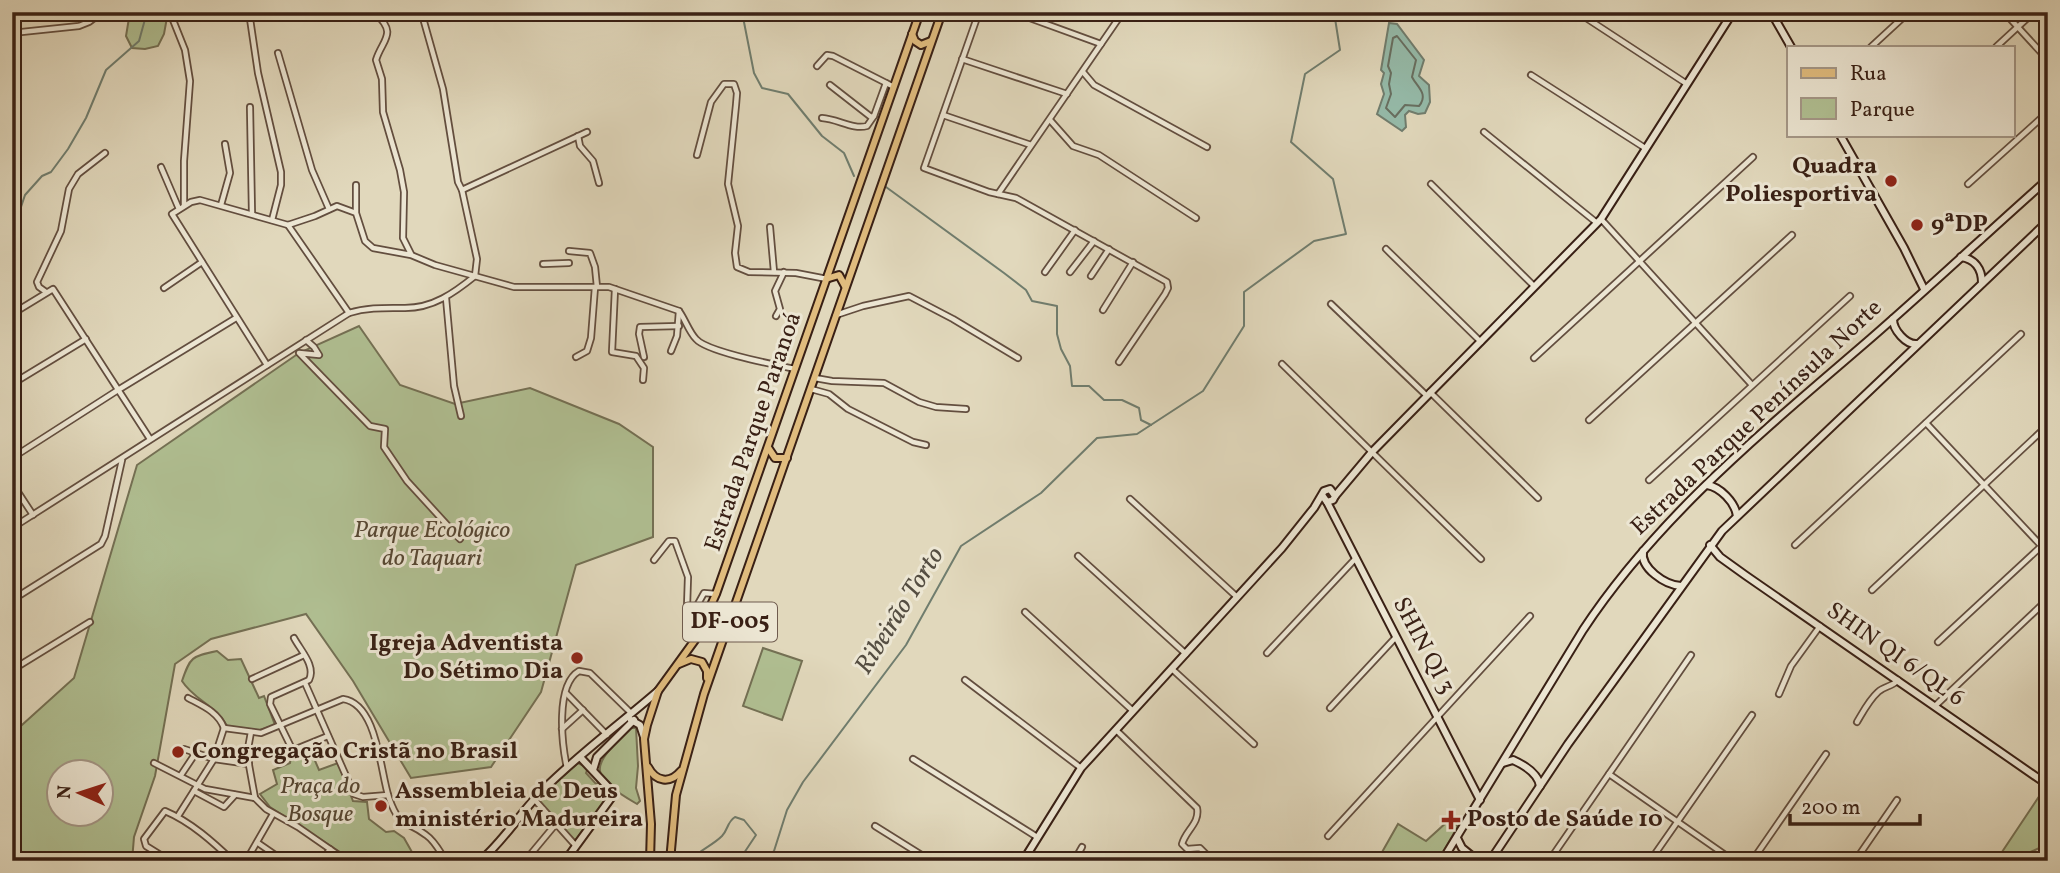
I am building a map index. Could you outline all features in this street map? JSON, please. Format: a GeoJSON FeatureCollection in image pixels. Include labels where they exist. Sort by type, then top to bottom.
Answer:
{"type":"FeatureCollection","features":[{"type":"Feature","properties":{"kind":"main road","name":"Estrada Parque Paranoá"},"geometry":{"type":"LineString","coordinates":[[650,861],[652,824],[644,739],[650,712],[658,691],[695,640],[716,594],[920,12]]}},
{"type":"Feature","properties":{"kind":"main road","name":"Estrada Parque Paranoá"},"geometry":{"type":"LineString","coordinates":[[670,861],[676,795],[704,694],[942,12]]}},
{"type":"Feature","properties":{"kind":"main road"},"geometry":{"type":"LineString","coordinates":[[912,33],[915,41],[921,45],[931,41]]}},
{"type":"Feature","properties":{"kind":"main road"},"geometry":{"type":"LineString","coordinates":[[828,279],[836,274],[841,276],[845,288]]}},
{"type":"Feature","properties":{"kind":"main road"},"geometry":{"type":"LineString","coordinates":[[769,447],[773,457],[780,460],[787,458]]}},
{"type":"Feature","properties":{"kind":"main road"},"geometry":{"type":"LineString","coordinates":[[674,669],[687,660],[702,662],[707,671],[704,694]]}},
{"type":"Feature","properties":{"kind":"main road"},"geometry":{"type":"LineString","coordinates":[[646,762],[653,774],[661,780],[676,777],[682,770]]}},
{"type":"Feature","properties":{"kind":"street"},"geometry":{"type":"LineString","coordinates":[[173,12],[173,20],[185,50],[190,81],[181,208]]}},
{"type":"Feature","properties":{"kind":"street"},"geometry":{"type":"LineString","coordinates":[[250,12],[258,73],[281,172],[272,220]]}},
{"type":"Feature","properties":{"kind":"street"},"geometry":{"type":"LineString","coordinates":[[757,12],[777,12]]}},
{"type":"Feature","properties":{"kind":"street"},"geometry":{"type":"LineString","coordinates":[[979,12],[924,168],[928,172],[1016,198],[1167,282],[1168,288],[1119,362]]}},
{"type":"Feature","properties":{"kind":"street"},"geometry":{"type":"LineString","coordinates":[[1013,12],[1101,44]]}},
{"type":"Feature","properties":{"kind":"street"},"geometry":{"type":"LineString","coordinates":[[998,194],[1123,12]]}},
{"type":"Feature","properties":{"kind":"street"},"geometry":{"type":"LineString","coordinates":[[1577,12],[1687,84]]}},
{"type":"Feature","properties":{"kind":"street"},"geometry":{"type":"LineString","coordinates":[[1023,861],[1082,768],[1282,548],[1314,508],[1329,498],[1599,221],[1732,15],[1716,12]]}},
{"type":"Feature","properties":{"kind":"street"},"geometry":{"type":"LineString","coordinates":[[1770,12],[1790,46]]}},
{"type":"Feature","properties":{"kind":"street"},"geometry":{"type":"LineString","coordinates":[[1872,46],[1909,12]]}},
{"type":"Feature","properties":{"kind":"street"},"geometry":{"type":"LineString","coordinates":[[2004,12],[2048,60]]}},
{"type":"Feature","properties":{"kind":"street"},"geometry":{"type":"LineString","coordinates":[[1997,46],[2034,12]]}},
{"type":"Feature","properties":{"kind":"street"},"geometry":{"type":"LineString","coordinates":[[12,33],[79,26],[101,13]]}},
{"type":"Feature","properties":{"kind":"street"},"geometry":{"type":"LineString","coordinates":[[376,14],[388,32],[388,39],[376,60],[382,79],[383,112],[404,192],[403,238],[411,255]]}},
{"type":"Feature","properties":{"kind":"street"},"geometry":{"type":"LineString","coordinates":[[12,528],[349,313],[363,309],[415,307],[446,298],[475,276],[477,259],[458,182],[443,89],[423,18]]}},
{"type":"Feature","properties":{"kind":"street"},"geometry":{"type":"LineString","coordinates":[[278,53],[313,170],[329,209]]}},
{"type":"Feature","properties":{"kind":"street"},"geometry":{"type":"LineString","coordinates":[[817,66],[827,55],[833,56],[894,87]]}},
{"type":"Feature","properties":{"kind":"street"},"geometry":{"type":"LineString","coordinates":[[962,59],[1067,94]]}},
{"type":"Feature","properties":{"kind":"street"},"geometry":{"type":"LineString","coordinates":[[1083,72],[1094,85],[1207,147]]}},
{"type":"Feature","properties":{"kind":"street"},"geometry":{"type":"LineString","coordinates":[[1531,75],[1645,148]]}},
{"type":"Feature","properties":{"kind":"street"},"geometry":{"type":"LineString","coordinates":[[697,155],[711,102],[724,84],[734,83],[737,105],[728,184],[738,226],[736,264],[740,269],[749,272],[785,272],[828,279]]}},
{"type":"Feature","properties":{"kind":"street"},"geometry":{"type":"LineString","coordinates":[[822,118],[835,119],[859,128],[867,126],[874,116],[886,83]]}},
{"type":"Feature","properties":{"kind":"street"},"geometry":{"type":"LineString","coordinates":[[830,85],[865,114],[874,116]]}},
{"type":"Feature","properties":{"kind":"street"},"geometry":{"type":"LineString","coordinates":[[250,107],[252,214]]}},
{"type":"Feature","properties":{"kind":"street"},"geometry":{"type":"LineString","coordinates":[[1968,184],[2048,112]]}},
{"type":"Feature","properties":{"kind":"street"},"geometry":{"type":"LineString","coordinates":[[943,115],[1031,145]]}},
{"type":"Feature","properties":{"kind":"street"},"geometry":{"type":"LineString","coordinates":[[1050,120],[1073,146],[1099,155],[1196,218]]}},
{"type":"Feature","properties":{"kind":"street"},"geometry":{"type":"LineString","coordinates":[[462,190],[587,132]]}},
{"type":"Feature","properties":{"kind":"street"},"geometry":{"type":"LineString","coordinates":[[1484,132],[1599,221],[1697,322],[1752,385]]}},
{"type":"Feature","properties":{"kind":"street"},"geometry":{"type":"LineString","coordinates":[[578,136],[580,146],[593,161],[600,183]]}},
{"type":"Feature","properties":{"kind":"street"},"geometry":{"type":"LineString","coordinates":[[1841,136],[1926,287]]}},
{"type":"Feature","properties":{"kind":"street"},"geometry":{"type":"LineString","coordinates":[[221,205],[230,173],[225,144]]}},
{"type":"Feature","properties":{"kind":"street"},"geometry":{"type":"LineString","coordinates":[[47,292],[39,288],[37,282],[61,231],[69,189],[78,174],[105,153]]}},
{"type":"Feature","properties":{"kind":"street"},"geometry":{"type":"LineString","coordinates":[[1534,358],[1753,157]]}},
{"type":"Feature","properties":{"kind":"street"},"geometry":{"type":"LineString","coordinates":[[162,167],[181,208]]}},
{"type":"Feature","properties":{"kind":"street","name":"Estrada Parque Península Norte"},"geometry":{"type":"LineString","coordinates":[[1442,861],[1604,599],[1644,549],[1707,485],[2048,179]]}},
{"type":"Feature","properties":{"kind":"street"},"geometry":{"type":"LineString","coordinates":[[1431,184],[1534,286]]}},
{"type":"Feature","properties":{"kind":"street"},"geometry":{"type":"LineString","coordinates":[[356,185],[356,213],[362,235],[369,246],[411,255],[435,265],[522,288],[615,289],[679,311],[701,343],[796,369]]}},
{"type":"Feature","properties":{"kind":"street"},"geometry":{"type":"LineString","coordinates":[[267,365],[172,214],[191,202],[200,200],[288,225],[340,206],[356,213]]}},
{"type":"Feature","properties":{"kind":"street"},"geometry":{"type":"LineString","coordinates":[[1490,861],[1539,786],[1710,545],[1737,516],[2048,221]]}},
{"type":"Feature","properties":{"kind":"street"},"geometry":{"type":"LineString","coordinates":[[288,225],[349,313]]}},
{"type":"Feature","properties":{"kind":"street"},"geometry":{"type":"LineString","coordinates":[[770,227],[774,272]]}},
{"type":"Feature","properties":{"kind":"street"},"geometry":{"type":"LineString","coordinates":[[1045,272],[1075,230]]}},
{"type":"Feature","properties":{"kind":"street"},"geometry":{"type":"LineString","coordinates":[[1589,420],[1792,235]]}},
{"type":"Feature","properties":{"kind":"street"},"geometry":{"type":"LineString","coordinates":[[1070,272],[1094,241]]}},
{"type":"Feature","properties":{"kind":"street"},"geometry":{"type":"LineString","coordinates":[[1091,276],[1109,249]]}},
{"type":"Feature","properties":{"kind":"street"},"geometry":{"type":"LineString","coordinates":[[1386,249],[1481,342]]}},
{"type":"Feature","properties":{"kind":"street"},"geometry":{"type":"LineString","coordinates":[[569,251],[590,253],[595,267],[592,338],[587,351],[576,357]]}},
{"type":"Feature","properties":{"kind":"street"},"geometry":{"type":"LineString","coordinates":[[1961,257],[1968,258],[1977,265],[1981,271],[1982,283]]}},
{"type":"Feature","properties":{"kind":"street"},"geometry":{"type":"LineString","coordinates":[[164,288],[202,262]]}},
{"type":"Feature","properties":{"kind":"street"},"geometry":{"type":"LineString","coordinates":[[1103,310],[1133,262]]}},
{"type":"Feature","properties":{"kind":"street"},"geometry":{"type":"LineString","coordinates":[[543,264],[569,263]]}},
{"type":"Feature","properties":{"kind":"street"},"geometry":{"type":"LineString","coordinates":[[776,316],[780,309],[775,291],[785,272]]}},
{"type":"Feature","properties":{"kind":"street"},"geometry":{"type":"LineString","coordinates":[[12,314],[53,289],[150,439]]}},
{"type":"Feature","properties":{"kind":"street"},"geometry":{"type":"LineString","coordinates":[[615,289],[612,352],[636,356],[644,368],[643,380]]}},
{"type":"Feature","properties":{"kind":"street"},"geometry":{"type":"LineString","coordinates":[[836,315],[909,296],[1018,358]]}},
{"type":"Feature","properties":{"kind":"street"},"geometry":{"type":"LineString","coordinates":[[1649,480],[1850,296]]}},
{"type":"Feature","properties":{"kind":"street"},"geometry":{"type":"LineString","coordinates":[[446,298],[453,386],[461,416]]}},
{"type":"Feature","properties":{"kind":"street"},"geometry":{"type":"LineString","coordinates":[[1331,303],[1538,498]]}},
{"type":"Feature","properties":{"kind":"street"},"geometry":{"type":"LineString","coordinates":[[671,351],[679,326],[679,311]]}},
{"type":"Feature","properties":{"kind":"street"},"geometry":{"type":"LineString","coordinates":[[12,458],[236,318]]}},
{"type":"Feature","properties":{"kind":"street"},"geometry":{"type":"LineString","coordinates":[[1894,319],[1895,329],[1910,344],[1917,344]]}},
{"type":"Feature","properties":{"kind":"street"},"geometry":{"type":"LineString","coordinates":[[643,357],[640,327],[679,326]]}},
{"type":"Feature","properties":{"kind":"street"},"geometry":{"type":"LineString","coordinates":[[1795,545],[2021,334]]}},
{"type":"Feature","properties":{"kind":"street"},"geometry":{"type":"LineString","coordinates":[[12,384],[86,338]]}},
{"type":"Feature","properties":{"kind":"street"},"geometry":{"type":"LineString","coordinates":[[306,340],[319,355],[299,353],[370,426],[385,429],[384,447],[407,481],[460,539]]}},
{"type":"Feature","properties":{"kind":"street"},"geometry":{"type":"LineString","coordinates":[[1282,364],[1481,559]]}},
{"type":"Feature","properties":{"kind":"street"},"geometry":{"type":"LineString","coordinates":[[815,378],[884,383],[919,402],[936,407],[966,409]]}},
{"type":"Feature","properties":{"kind":"street"},"geometry":{"type":"LineString","coordinates":[[811,389],[829,394],[848,408],[914,442],[926,445]]}},
{"type":"Feature","properties":{"kind":"street"},"geometry":{"type":"LineString","coordinates":[[1926,423],[2048,553]]}},
{"type":"Feature","properties":{"kind":"street"},"geometry":{"type":"LineString","coordinates":[[1872,590],[2048,425]]}},
{"type":"Feature","properties":{"kind":"street"},"geometry":{"type":"LineString","coordinates":[[12,600],[101,544],[122,459]]}},
{"type":"Feature","properties":{"kind":"street"},"geometry":{"type":"LineString","coordinates":[[1329,498],[1330,489],[1349,477]]}},
{"type":"Feature","properties":{"kind":"street"},"geometry":{"type":"LineString","coordinates":[[12,483],[33,514]]}},
{"type":"Feature","properties":{"kind":"street"},"geometry":{"type":"LineString","coordinates":[[1707,485],[1714,486],[1725,496],[1735,507],[1737,516]]}},
{"type":"Feature","properties":{"kind":"street","name":"SHIN QI 3"},"geometry":{"type":"LineString","coordinates":[[1329,498],[1338,523],[1480,800]]}},
{"type":"Feature","properties":{"kind":"street"},"geometry":{"type":"LineString","coordinates":[[1130,499],[1238,597]]}},
{"type":"Feature","properties":{"kind":"street"},"geometry":{"type":"LineString","coordinates":[[654,561],[672,539],[688,577],[687,607],[690,612],[694,611],[704,593],[716,594]]}},
{"type":"Feature","properties":{"kind":"street"},"geometry":{"type":"LineString","coordinates":[[1938,642],[2048,540]]}},
{"type":"Feature","properties":{"kind":"street","name":"SHIN QI 6/QL 6"},"geometry":{"type":"LineString","coordinates":[[1710,545],[1720,557],[2048,785]]}},
{"type":"Feature","properties":{"kind":"street"},"geometry":{"type":"LineString","coordinates":[[1644,549],[1642,560],[1646,567],[1670,584],[1681,586]]}},
{"type":"Feature","properties":{"kind":"street","name":"SHIN QI 6/QL 6"},"geometry":{"type":"LineString","coordinates":[[1705,552],[1720,557]]}},
{"type":"Feature","properties":{"kind":"street"},"geometry":{"type":"LineString","coordinates":[[1078,556],[1186,654]]}},
{"type":"Feature","properties":{"kind":"street"},"geometry":{"type":"LineString","coordinates":[[1268,653],[1356,558]]}},
{"type":"Feature","properties":{"kind":"street"},"geometry":{"type":"LineString","coordinates":[[1935,706],[2048,599]]}},
{"type":"Feature","properties":{"kind":"street"},"geometry":{"type":"LineString","coordinates":[[1025,612],[1133,711]]}},
{"type":"Feature","properties":{"kind":"street"},"geometry":{"type":"LineString","coordinates":[[1328,836],[1530,616]]}},
{"type":"Feature","properties":{"kind":"street"},"geometry":{"type":"LineString","coordinates":[[12,670],[90,622]]}},
{"type":"Feature","properties":{"kind":"street"},"geometry":{"type":"LineString","coordinates":[[1779,694],[1791,666],[1820,626]]}},
{"type":"Feature","properties":{"kind":"street"},"geometry":{"type":"LineString","coordinates":[[1330,708],[1396,637]]}},
{"type":"Feature","properties":{"kind":"street"},"geometry":{"type":"LineString","coordinates":[[294,638],[312,671],[309,680],[270,699],[270,704],[292,749],[328,736]]}},
{"type":"Feature","properties":{"kind":"street"},"geometry":{"type":"LineString","coordinates":[[252,679],[304,655]]}},
{"type":"Feature","properties":{"kind":"street"},"geometry":{"type":"LineString","coordinates":[[1549,861],[1691,655]]}},
{"type":"Feature","properties":{"kind":"street"},"geometry":{"type":"LineString","coordinates":[[1172,669],[1254,744]]}},
{"type":"Feature","properties":{"kind":"street"},"geometry":{"type":"LineString","coordinates":[[567,768],[562,729],[566,693],[572,676],[579,671],[587,671],[633,717],[642,728],[644,739]]}},
{"type":"Feature","properties":{"kind":"street"},"geometry":{"type":"LineString","coordinates":[[965,680],[1082,768]]}},
{"type":"Feature","properties":{"kind":"street"},"geometry":{"type":"LineString","coordinates":[[1857,722],[1874,695],[1883,688],[1894,685],[1898,680]]}},
{"type":"Feature","properties":{"kind":"street"},"geometry":{"type":"LineString","coordinates":[[305,682],[354,794],[363,797],[388,794]]}},
{"type":"Feature","properties":{"kind":"street"},"geometry":{"type":"LineString","coordinates":[[593,770],[597,757],[658,691]]}},
{"type":"Feature","properties":{"kind":"street"},"geometry":{"type":"LineString","coordinates":[[566,693],[607,735]]}},
{"type":"Feature","properties":{"kind":"street"},"geometry":{"type":"LineString","coordinates":[[188,698],[214,713],[225,728],[261,733],[316,709],[343,699],[348,700],[359,708],[373,730],[388,794],[401,822],[430,837],[446,861]]}},
{"type":"Feature","properties":{"kind":"street"},"geometry":{"type":"LineString","coordinates":[[562,729],[583,710]]}},
{"type":"Feature","properties":{"kind":"street"},"geometry":{"type":"LineString","coordinates":[[1650,861],[1752,715]]}},
{"type":"Feature","properties":{"kind":"street"},"geometry":{"type":"LineString","coordinates":[[480,861],[534,799],[580,757],[625,720],[633,717]]}},
{"type":"Feature","properties":{"kind":"street"},"geometry":{"type":"LineString","coordinates":[[178,817],[214,759],[225,728]]}},
{"type":"Feature","properties":{"kind":"street"},"geometry":{"type":"LineString","coordinates":[[1116,730],[1197,807],[1195,822],[1186,833],[1182,844],[1187,849],[1200,848],[1208,856]]}},
{"type":"Feature","properties":{"kind":"street"},"geometry":{"type":"LineString","coordinates":[[251,732],[247,749],[255,798]]}},
{"type":"Feature","properties":{"kind":"street"},"geometry":{"type":"LineString","coordinates":[[184,749],[214,759],[249,764]]}},
{"type":"Feature","properties":{"kind":"street"},"geometry":{"type":"LineString","coordinates":[[181,775],[195,754]]}},
{"type":"Feature","properties":{"kind":"street"},"geometry":{"type":"LineString","coordinates":[[1752,861],[1826,754]]}},
{"type":"Feature","properties":{"kind":"street"},"geometry":{"type":"LineString","coordinates":[[565,861],[611,798],[610,789],[580,757]]}},
{"type":"Feature","properties":{"kind":"street"},"geometry":{"type":"LineString","coordinates":[[912,759],[1037,837]]}},
{"type":"Feature","properties":{"kind":"street"},"geometry":{"type":"LineString","coordinates":[[1503,763],[1513,760],[1524,766],[1537,776],[1539,786]]}},
{"type":"Feature","properties":{"kind":"street"},"geometry":{"type":"LineString","coordinates":[[154,763],[198,785],[255,798],[273,814],[298,827],[347,861]]}},
{"type":"Feature","properties":{"kind":"street"},"geometry":{"type":"LineString","coordinates":[[1609,774],[1734,861]]}},
{"type":"Feature","properties":{"kind":"street"},"geometry":{"type":"LineString","coordinates":[[1475,786],[1486,791]]}},
{"type":"Feature","properties":{"kind":"street"},"geometry":{"type":"LineString","coordinates":[[194,791],[225,807],[235,794]]}},
{"type":"Feature","properties":{"kind":"street"},"geometry":{"type":"LineString","coordinates":[[534,799],[576,846]]}},
{"type":"Feature","properties":{"kind":"street"},"geometry":{"type":"LineString","coordinates":[[1855,861],[1897,800]]}},
{"type":"Feature","properties":{"kind":"street"},"geometry":{"type":"LineString","coordinates":[[170,861],[146,846],[145,837],[166,811],[209,839],[233,861]]}},
{"type":"Feature","properties":{"kind":"street"},"geometry":{"type":"LineString","coordinates":[[246,861],[273,814]]}},
{"type":"Feature","properties":{"kind":"street"},"geometry":{"type":"LineString","coordinates":[[525,861],[555,825]]}},
{"type":"Feature","properties":{"kind":"street"},"geometry":{"type":"LineString","coordinates":[[875,826],[931,861]]}},
{"type":"Feature","properties":{"kind":"street"},"geometry":{"type":"LineString","coordinates":[[1457,838],[1462,848],[1478,861]]}},
{"type":"Feature","properties":{"kind":"street"},"geometry":{"type":"LineString","coordinates":[[258,843],[284,861]]}},
{"type":"Feature","properties":{"kind":"street"},"geometry":{"type":"LineString","coordinates":[[1074,861],[1082,847]]}},
{"type":"Feature","properties":{"kind":"street"},"geometry":{"type":"LineString","coordinates":[[322,861],[330,849]]}},
{"type":"Feature","properties":{"kind":"street"},"geometry":{"type":"LineString","coordinates":[[2028,861],[2044,856]]}},
{"type":"Feature","properties":{"kind":"green space"},"geometry":{"type":"Polygon","coordinates":[[[130,12],[168,12],[164,34],[158,46],[132,48],[126,36],[130,12]]]}},
{"type":"Feature","properties":{"kind":"green space","name":"Parque Ecológico do Taquari"},"geometry":{"type":"Polygon","coordinates":[[[359,326],[400,385],[455,404],[530,388],[619,424],[653,447],[653,537],[576,565],[541,692],[491,767],[411,778],[353,681],[306,614],[211,639],[175,664],[155,776],[134,837],[132,861],[12,861],[12,734],[74,678],[137,465],[299,353],[359,326]]]}},
{"type":"Feature","properties":{"kind":"green space"},"geometry":{"type":"Polygon","coordinates":[[[763,648],[802,661],[782,720],[743,706],[763,648]]]}},
{"type":"Feature","properties":{"kind":"green space"},"geometry":{"type":"Polygon","coordinates":[[[217,651],[228,660],[241,659],[259,698],[264,696],[275,725],[257,731],[227,726],[217,713],[187,688],[182,681],[190,662],[197,656],[217,651]]]}},
{"type":"Feature","properties":{"kind":"green space"},"geometry":{"type":"Polygon","coordinates":[[[631,728],[636,728],[636,788],[640,801],[637,804],[609,785],[602,777],[600,769],[608,752],[631,728]]]}},
{"type":"Feature","properties":{"kind":"green space","name":"Praça do Bosque"},"geometry":{"type":"Polygon","coordinates":[[[310,749],[319,770],[338,763],[353,801],[367,802],[369,819],[386,832],[394,831],[404,838],[417,861],[380,861],[371,856],[368,861],[354,861],[270,807],[260,794],[277,784],[273,770],[290,763],[291,756],[310,749]]]}},
{"type":"Feature","properties":{"kind":"green space"},"geometry":{"type":"Polygon","coordinates":[[[578,763],[588,768],[586,773],[596,784],[599,782],[608,791],[609,796],[575,841],[539,802],[539,798],[578,763]]]}},
{"type":"Feature","properties":{"kind":"green space"},"geometry":{"type":"Polygon","coordinates":[[[2044,789],[2048,792],[2048,844],[2011,861],[1996,861],[2044,789]]]}},
{"type":"Feature","properties":{"kind":"green space"},"geometry":{"type":"Polygon","coordinates":[[[1447,822],[1458,826],[1438,861],[1377,861],[1398,824],[1426,841],[1447,822]]]}},
{"type":"Feature","properties":{"kind":"water"},"geometry":{"type":"Polygon","coordinates":[[[1389,23],[1397,24],[1424,60],[1419,76],[1429,85],[1430,102],[1425,113],[1409,111],[1405,115],[1406,127],[1402,131],[1377,114],[1384,94],[1381,84],[1384,73],[1381,70],[1389,23]]]}},
{"type":"Feature","properties":{"kind":"waterway"},"geometry":{"type":"LineString","coordinates":[[12,220],[17,219],[25,195],[42,176],[51,172],[68,149],[86,118],[106,70],[139,41],[147,12]]}},
{"type":"Feature","properties":{"kind":"waterway"},"geometry":{"type":"LineString","coordinates":[[742,12],[754,73],[762,88],[788,94],[822,136],[844,153],[854,176]]}},
{"type":"Feature","properties":{"kind":"waterway","name":"Ribeirão Torto"},"geometry":{"type":"LineString","coordinates":[[764,861],[774,851],[787,810],[803,782],[906,645],[961,546],[1041,493],[1097,438],[1137,434],[1203,391],[1244,326],[1244,292],[1314,241],[1346,234],[1333,179],[1291,142],[1305,74],[1340,50],[1334,12]]}},
{"type":"Feature","properties":{"kind":"waterway"},"geometry":{"type":"LineString","coordinates":[[886,187],[1026,290],[1032,301],[1057,306],[1057,334],[1070,366],[1072,386],[1089,386],[1104,400],[1122,400],[1139,408],[1141,420],[1151,425]]}},
{"type":"Feature","properties":{"kind":"waterway","name":"Ribeirão Torto"},"geometry":{"type":"LineString","coordinates":[[690,861],[722,836],[735,817],[744,820],[756,835],[742,856],[743,861]]}},
{"type":"Feature","properties":{"kind":"place","name":"Quadra Poliesportiva"},"geometry":{"type":"Point","coordinates":[1891,181]}},
{"type":"Feature","properties":{"kind":"place","name":"9ªDP"},"geometry":{"type":"Point","coordinates":[1917,225]}},
{"type":"Feature","properties":{"kind":"place","name":"Igreja Adventista Do Sétimo Dia"},"geometry":{"type":"Point","coordinates":[577,658]}},
{"type":"Feature","properties":{"kind":"place","name":"Congregação Cristã no Brasil"},"geometry":{"type":"Point","coordinates":[178,752]}},
{"type":"Feature","properties":{"kind":"place","name":"Assembleia de Deus ministério Madureira"},"geometry":{"type":"Point","coordinates":[381,806]}},
{"type":"Feature","properties":{"kind":"place","name":"Posto de Saúde 10"},"geometry":{"type":"Point","coordinates":[1451,820]}}]}
